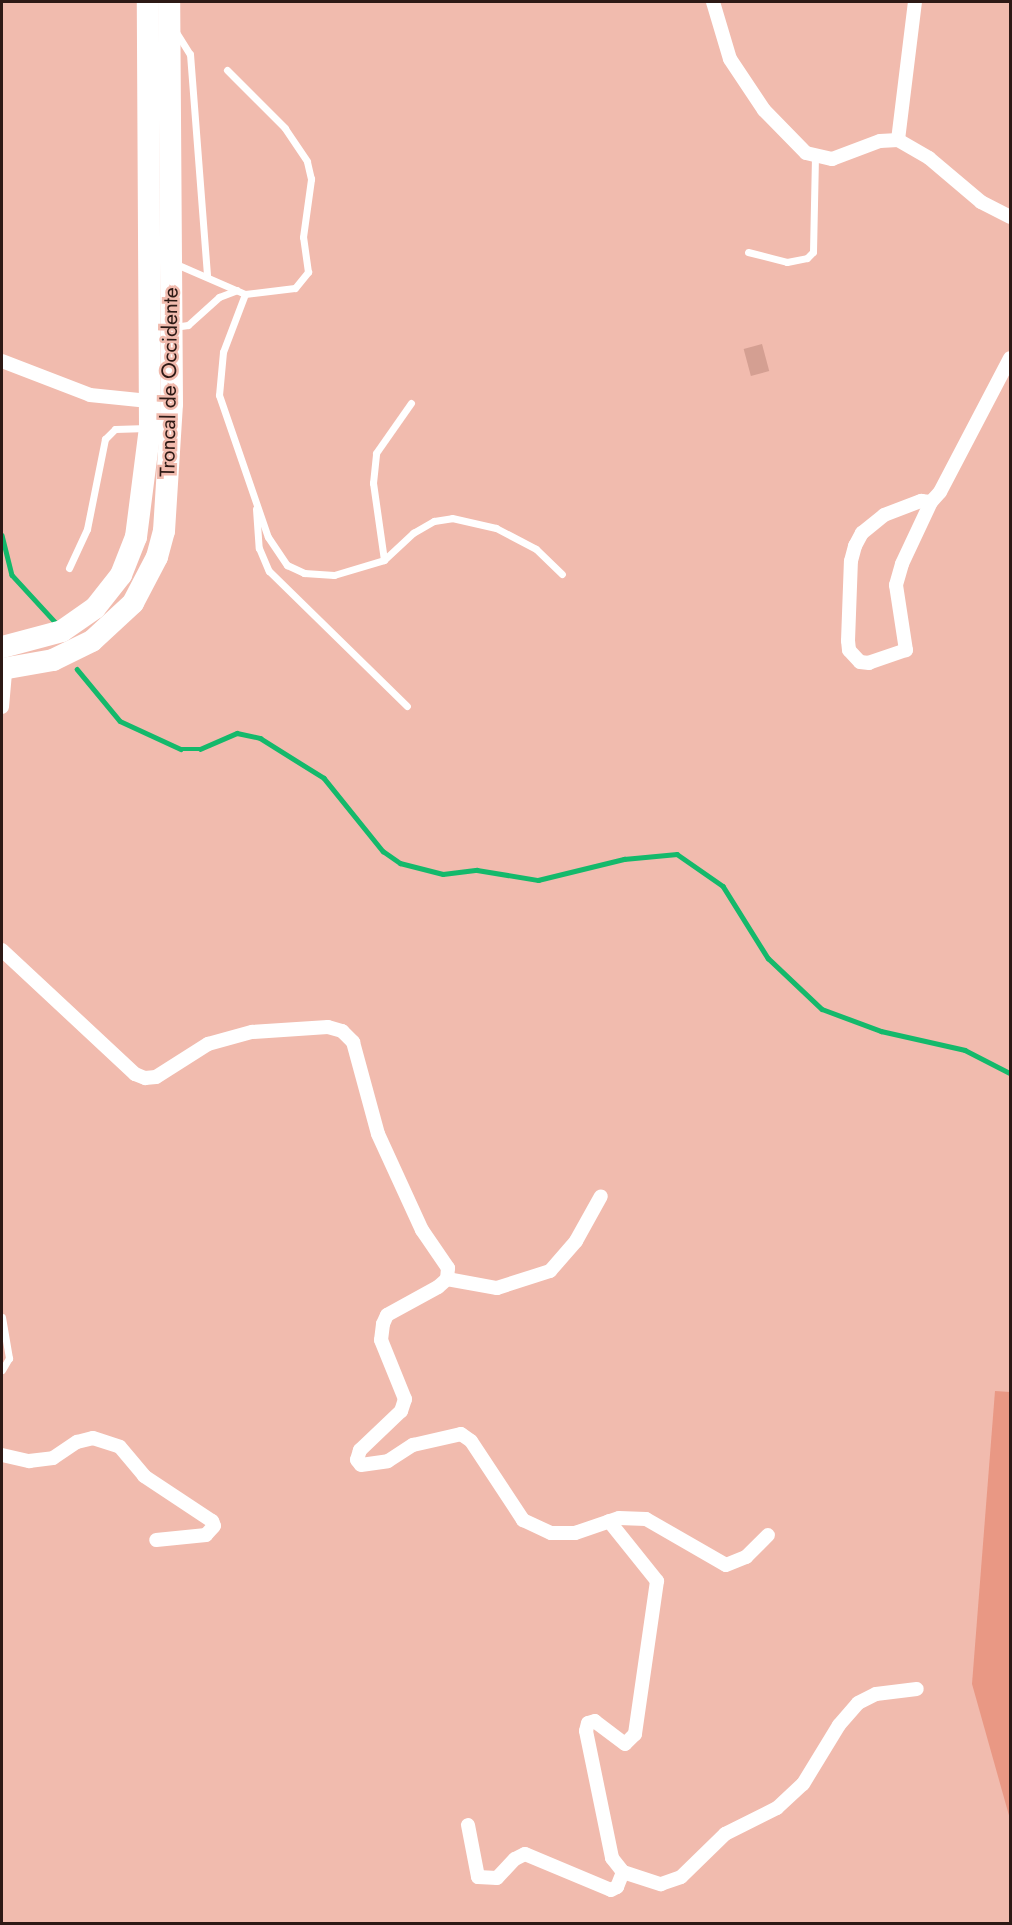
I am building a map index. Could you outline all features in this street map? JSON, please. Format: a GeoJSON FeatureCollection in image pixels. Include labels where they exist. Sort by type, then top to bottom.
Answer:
{"type":"FeatureCollection","features":[{"type":"Feature","properties":{"kind":"highway","name":"Troncal de Occidente"},"geometry":{"type":"LineString","coordinates":[[2,661],[95,608],[115,584],[130,556],[139,516],[150,428],[148,2]]}},
{"type":"Feature","properties":{"kind":"highway","name":"Troncal de Occidente"},"geometry":{"type":"LineString","coordinates":[[2,661],[53,660],[92,641],[133,603],[151,574],[164,531],[172,404],[168,11]]}},
{"type":"Feature","properties":{"kind":"street"},"geometry":{"type":"LineString","coordinates":[[713,2],[720,37],[735,67],[764,110],[798,146],[815,157],[832,159],[880,141],[898,140],[929,158],[981,202],[1011,217]]}},
{"type":"Feature","properties":{"kind":"street"},"geometry":{"type":"LineString","coordinates":[[898,140],[915,2]]}},
{"type":"Feature","properties":{"kind":"street"},"geometry":{"type":"LineString","coordinates":[[932,502],[921,501],[884,515],[862,533],[855,546],[851,561],[848,641],[853,658],[860,662],[878,661],[906,650],[896,585],[902,564],[932,502],[948,479],[1011,358]]}},
{"type":"Feature","properties":{"kind":"street"},"geometry":{"type":"LineString","coordinates":[[2,360],[90,395],[149,401]]}},
{"type":"Feature","properties":{"kind":"street"},"geometry":{"type":"LineString","coordinates":[[2,661],[2,707]]}},
{"type":"Feature","properties":{"kind":"street"},"geometry":{"type":"LineString","coordinates":[[2,950],[135,1074],[145,1078],[156,1077],[208,1044],[252,1032],[328,1027],[342,1031],[353,1042],[378,1134],[422,1230],[448,1268],[447,1279]]}},
{"type":"Feature","properties":{"kind":"street"},"geometry":{"type":"LineString","coordinates":[[601,1196],[576,1241],[550,1271],[497,1288],[447,1279],[387,1315],[381,1340],[405,1399],[401,1412],[360,1450],[357,1460],[369,1465],[388,1461],[413,1445],[461,1434],[471,1441],[523,1520],[551,1533],[575,1533],[629,1516],[646,1519],[726,1565],[746,1557],[768,1535]]}},
{"type":"Feature","properties":{"kind":"street"},"geometry":{"type":"LineString","coordinates":[[2,1455],[29,1461],[53,1458],[76,1442],[93,1438],[120,1447],[144,1476],[206,1516],[214,1526],[206,1535],[156,1540]]}},
{"type":"Feature","properties":{"kind":"street"},"geometry":{"type":"LineString","coordinates":[[609,1521],[657,1581],[635,1734],[625,1744],[595,1721],[588,1724],[586,1731],[612,1858],[623,1872],[661,1884],[681,1877],[725,1834],[777,1808],[804,1784],[839,1725],[858,1702],[876,1694],[916,1689]]}},
{"type":"Feature","properties":{"kind":"street"},"geometry":{"type":"LineString","coordinates":[[468,1825],[477,1877],[497,1878],[515,1858],[525,1854],[611,1890],[617,1887],[623,1872]]}},
{"type":"Feature","properties":{"kind":"lane"},"geometry":{"type":"LineString","coordinates":[[168,11],[190,54],[207,276]]}},
{"type":"Feature","properties":{"kind":"lane"},"geometry":{"type":"LineString","coordinates":[[172,263],[245,294],[283,291],[303,282],[308,272],[303,237],[311,179],[303,154],[285,128],[226,70]]}},
{"type":"Feature","properties":{"kind":"lane"},"geometry":{"type":"LineString","coordinates":[[748,252],[787,262],[807,258],[813,252],[815,157]]}},
{"type":"Feature","properties":{"kind":"lane"},"geometry":{"type":"LineString","coordinates":[[172,327],[188,325],[219,297],[237,290]]}},
{"type":"Feature","properties":{"kind":"lane"},"geometry":{"type":"LineString","coordinates":[[245,294],[223,352],[218,388],[267,537],[287,565],[304,573],[334,575],[384,560],[413,533],[434,520],[452,518],[496,528],[536,549],[562,574]]}},
{"type":"Feature","properties":{"kind":"lane"},"geometry":{"type":"LineString","coordinates":[[384,560],[373,483],[376,453],[411,403]]}},
{"type":"Feature","properties":{"kind":"lane"},"geometry":{"type":"LineString","coordinates":[[69,568],[87,529],[105,439],[115,429],[150,428]]}},
{"type":"Feature","properties":{"kind":"lane"},"geometry":{"type":"LineString","coordinates":[[255,495],[259,548],[270,571],[407,706]]}},
{"type":"Feature","properties":{"kind":"lane"},"geometry":{"type":"LineString","coordinates":[[2,1317],[9,1358],[2,1370]]}},
{"type":"Feature","properties":{"kind":"shaded area"},"geometry":{"type":"Polygon","coordinates":[[[995,1391],[1010,1392],[1010,1819],[972,1684],[995,1391]]]}},
{"type":"Feature","properties":{"kind":"building"},"geometry":{"type":"Polygon","coordinates":[[[762,344],[769,371],[751,376],[744,349],[762,344]]]}},
{"type":"Feature","properties":{"kind":"waterway"},"geometry":{"type":"LineString","coordinates":[[2,535],[12,575],[57,624]]}},
{"type":"Feature","properties":{"kind":"waterway"},"geometry":{"type":"LineString","coordinates":[[77,669],[120,721],[181,749],[200,749],[237,733],[260,738],[324,778],[383,851],[400,863],[443,874],[477,870],[538,880],[624,859],[677,854],[723,886],[768,958],[822,1009],[881,1031],[965,1050],[1010,1073]]}}]}
